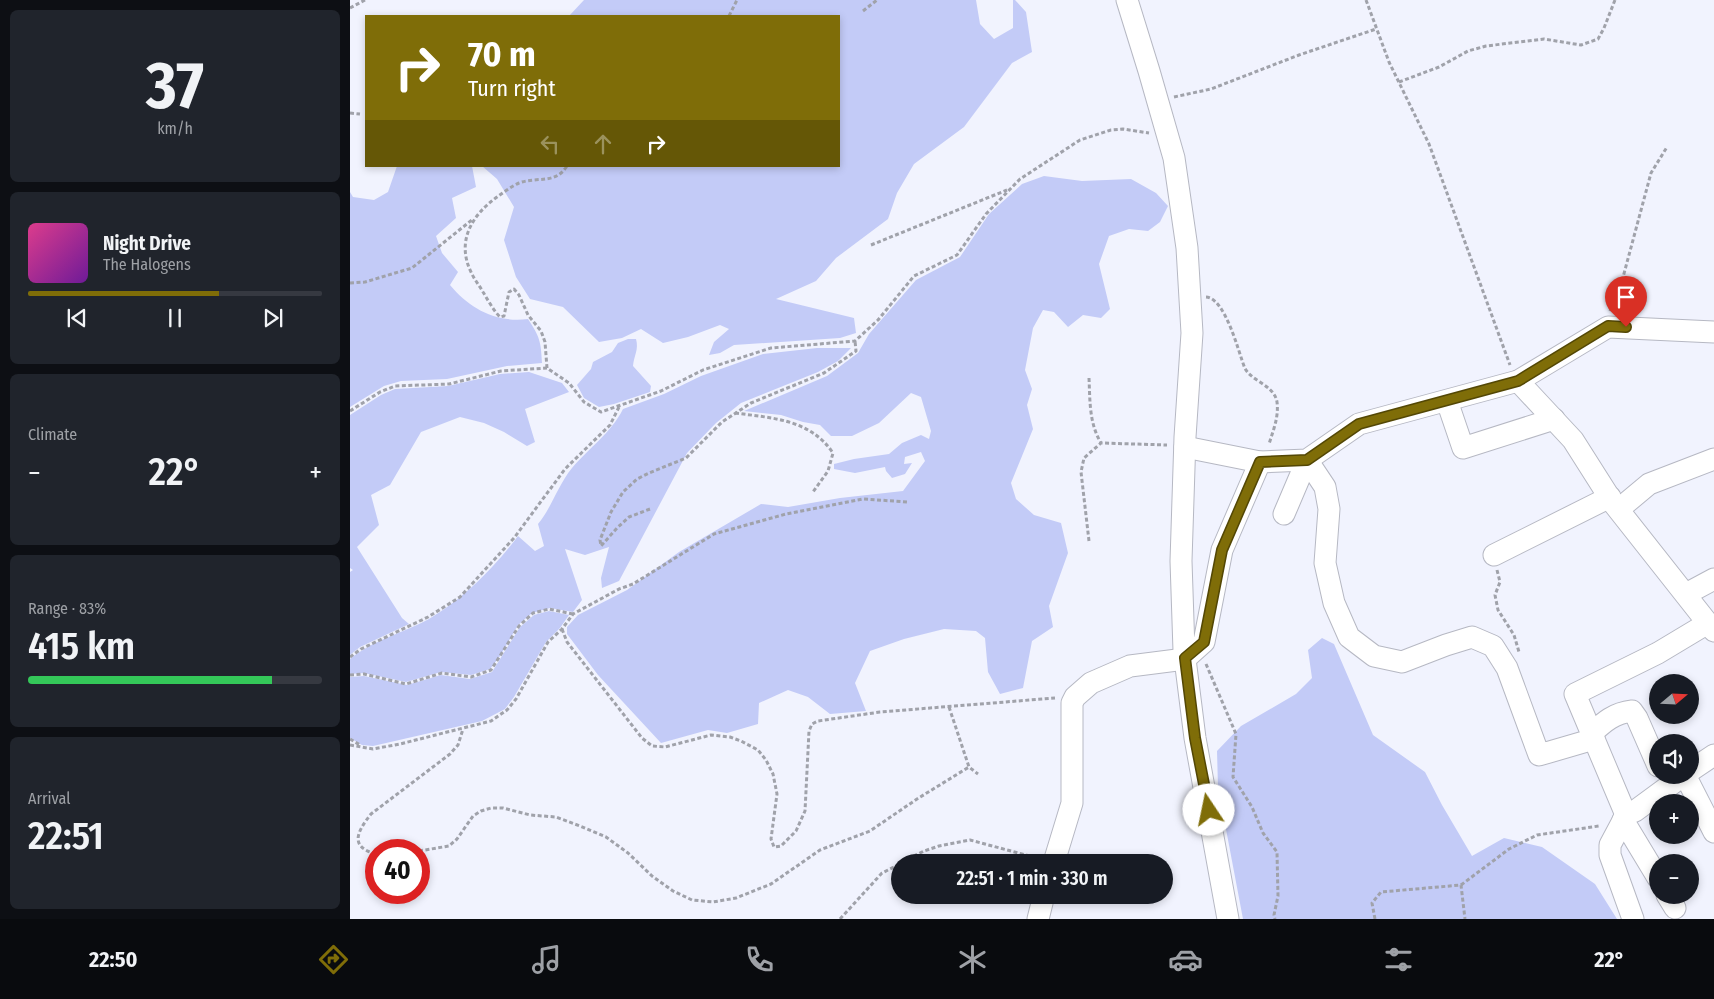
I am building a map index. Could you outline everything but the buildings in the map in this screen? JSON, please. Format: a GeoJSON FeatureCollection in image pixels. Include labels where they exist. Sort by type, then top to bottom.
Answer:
{"type":"FeatureCollection","features":[{"type":"Feature","properties":{"kind":"street"},"geometry":{"type":"LineString","coordinates":[[1127,0],[1174,158],[1187,248],[1192,333],[1181,561],[1191,653],[1195,738],[1228,919]]}},
{"type":"Feature","properties":{"kind":"street"},"geometry":{"type":"LineString","coordinates":[[1185,447],[1262,462],[1307,460],[1359,424],[1518,381],[1608,326],[1714,332]]}},
{"type":"Feature","properties":{"kind":"street"},"geometry":{"type":"LineString","coordinates":[[1518,381],[1573,440],[1614,503],[1711,627],[1574,694],[1593,736],[1624,819],[1649,862]]}},
{"type":"Feature","properties":{"kind":"street"},"geometry":{"type":"LineString","coordinates":[[1447,401],[1463,448],[1554,419]]}},
{"type":"Feature","properties":{"kind":"street"},"geometry":{"type":"LineString","coordinates":[[1494,555],[1614,503],[1649,484],[1714,459]]}},
{"type":"Feature","properties":{"kind":"street"},"geometry":{"type":"LineString","coordinates":[[1284,514],[1307,460]]}},
{"type":"Feature","properties":{"kind":"street"},"geometry":{"type":"LineString","coordinates":[[1307,460],[1325,487],[1329,510],[1325,563],[1334,603],[1350,637],[1374,656],[1402,662],[1472,637],[1493,646],[1508,670],[1539,755],[1593,736],[1609,718],[1622,712],[1632,711],[1649,745]]}},
{"type":"Feature","properties":{"kind":"street"},"geometry":{"type":"LineString","coordinates":[[1056,854],[1072,803],[1073,701],[1091,683],[1130,666],[1191,653],[1204,642],[1222,550],[1262,462]]}},
{"type":"Feature","properties":{"kind":"street"},"geometry":{"type":"LineString","coordinates":[[1686,594],[1714,579]]}},
{"type":"Feature","properties":{"kind":"street"},"geometry":{"type":"LineString","coordinates":[[1699,765],[1714,755]]}},
{"type":"Feature","properties":{"kind":"street"},"geometry":{"type":"LineString","coordinates":[[1633,919],[1610,856],[1610,845],[1624,819],[1668,784]]}},
{"type":"Feature","properties":{"kind":"street"},"geometry":{"type":"LineString","coordinates":[[1679,784],[1714,832]]}},
{"type":"Feature","properties":{"kind":"street"},"geometry":{"type":"LineString","coordinates":[[1038,919],[1042,904]]}},
{"type":"Feature","properties":{"kind":"path"},"geometry":{"type":"LineString","coordinates":[[350,8],[365,0]]}},
{"type":"Feature","properties":{"kind":"path"},"geometry":{"type":"LineString","coordinates":[[730,15],[737,0]]}},
{"type":"Feature","properties":{"kind":"path"},"geometry":{"type":"LineString","coordinates":[[863,11],[876,0]]}},
{"type":"Feature","properties":{"kind":"path"},"geometry":{"type":"LineString","coordinates":[[1366,0],[1398,82],[1429,144],[1507,358],[1518,381]]}},
{"type":"Feature","properties":{"kind":"path"},"geometry":{"type":"LineString","coordinates":[[1398,82],[1439,67],[1468,51],[1486,46],[1544,40],[1581,45],[1598,39],[1615,1],[1610,0]]}},
{"type":"Feature","properties":{"kind":"path"},"geometry":{"type":"LineString","coordinates":[[1171,97],[1211,89],[1299,55],[1376,29]]}},
{"type":"Feature","properties":{"kind":"path"},"geometry":{"type":"LineString","coordinates":[[350,113],[360,114]]}},
{"type":"Feature","properties":{"kind":"path"},"geometry":{"type":"LineString","coordinates":[[350,411],[380,392],[395,386],[450,384],[502,371],[546,368],[569,383],[584,402],[600,412],[661,391],[703,370],[771,348],[855,341],[878,320],[914,276],[957,255],[986,214],[1020,179],[1080,140],[1111,130],[1156,134],[1166,132]]}},
{"type":"Feature","properties":{"kind":"path"},"geometry":{"type":"LineString","coordinates":[[1602,330],[1622,281],[1651,173],[1667,147]]}},
{"type":"Feature","properties":{"kind":"path"},"geometry":{"type":"LineString","coordinates":[[350,283],[365,282],[412,268],[475,217],[484,207],[520,183],[552,178],[562,174],[567,167]]}},
{"type":"Feature","properties":{"kind":"path"},"geometry":{"type":"LineString","coordinates":[[871,245],[1011,188]]}},
{"type":"Feature","properties":{"kind":"path"},"geometry":{"type":"LineString","coordinates":[[475,217],[467,233],[466,252],[470,271],[500,317],[504,316],[509,292],[514,289],[519,295],[528,315],[541,331],[545,342],[546,368]]}},
{"type":"Feature","properties":{"kind":"path"},"geometry":{"type":"LineString","coordinates":[[1190,296],[1210,297],[1219,305],[1229,324],[1246,370],[1271,390],[1277,401],[1277,417],[1262,462]]}},
{"type":"Feature","properties":{"kind":"path"},"geometry":{"type":"LineString","coordinates":[[650,509],[629,517],[601,546],[600,540],[611,512],[622,492],[637,479],[649,472],[686,458],[722,422],[751,403],[824,373],[856,351],[855,341]]}},
{"type":"Feature","properties":{"kind":"path"},"geometry":{"type":"LineString","coordinates":[[1089,378],[1091,418],[1094,432],[1101,443]]}},
{"type":"Feature","properties":{"kind":"path"},"geometry":{"type":"LineString","coordinates":[[350,657],[361,649],[428,617],[460,596],[514,538],[565,469],[610,425],[619,406]]}},
{"type":"Feature","properties":{"kind":"path"},"geometry":{"type":"LineString","coordinates":[[735,413],[782,419],[806,428],[827,444],[833,452],[828,471],[813,492]]}},
{"type":"Feature","properties":{"kind":"path"},"geometry":{"type":"LineString","coordinates":[[1089,541],[1081,472],[1084,458],[1101,443],[1158,443],[1185,447]]}},
{"type":"Feature","properties":{"kind":"path"},"geometry":{"type":"LineString","coordinates":[[350,745],[373,749],[464,729],[491,721],[507,710],[516,699],[548,642],[562,630],[573,614],[619,589],[633,584],[714,534],[786,514],[863,499],[908,502]]}},
{"type":"Feature","properties":{"kind":"path"},"geometry":{"type":"LineString","coordinates":[[1494,555],[1500,582],[1495,596],[1498,610],[1514,635],[1521,655],[1519,662],[1508,670]]}},
{"type":"Feature","properties":{"kind":"path"},"geometry":{"type":"LineString","coordinates":[[350,675],[364,674],[406,684],[442,673],[471,677],[491,670],[519,626],[533,614],[549,609],[573,614]]}},
{"type":"Feature","properties":{"kind":"path"},"geometry":{"type":"LineString","coordinates":[[562,630],[572,649],[642,738],[652,746],[664,747],[711,735],[741,740],[758,750],[773,774],[777,794],[771,839],[774,847],[781,846],[796,831],[805,810],[809,730],[812,724],[824,720],[880,712],[1059,698],[1073,701]]}},
{"type":"Feature","properties":{"kind":"path"},"geometry":{"type":"LineString","coordinates":[[1191,653],[1213,678],[1236,734],[1232,777],[1252,807],[1263,833],[1277,852],[1278,896],[1274,915],[1275,919]]}},
{"type":"Feature","properties":{"kind":"path"},"geometry":{"type":"LineString","coordinates":[[949,707],[970,766],[978,774]]}},
{"type":"Feature","properties":{"kind":"path"},"geometry":{"type":"LineString","coordinates":[[365,851],[358,847],[356,840],[361,827],[371,814],[450,754],[458,745],[464,729]]}},
{"type":"Feature","properties":{"kind":"path"},"geometry":{"type":"LineString","coordinates":[[350,739],[363,747]]}},
{"type":"Feature","properties":{"kind":"path"},"geometry":{"type":"LineString","coordinates":[[430,849],[449,846],[457,839],[473,816],[491,808],[503,808],[530,815],[556,818],[606,838],[628,853],[652,876],[673,891],[692,900],[712,902],[736,898],[771,884],[820,850],[870,831],[970,766]]}},
{"type":"Feature","properties":{"kind":"path"},"geometry":{"type":"LineString","coordinates":[[1375,919],[1372,903],[1381,892],[1461,885],[1509,849],[1537,835],[1624,819]]}},
{"type":"Feature","properties":{"kind":"path"},"geometry":{"type":"LineString","coordinates":[[918,854],[939,846],[970,840],[1023,854]]}},
{"type":"Feature","properties":{"kind":"path"},"geometry":{"type":"LineString","coordinates":[[840,919],[882,873],[891,868]]}},
{"type":"Feature","properties":{"kind":"path"},"geometry":{"type":"LineString","coordinates":[[1461,885],[1465,919]]}},
{"type":"Feature","properties":{"kind":"shaded area"},"geometry":{"type":"Polygon","coordinates":[[[584,0],[976,0],[980,24],[994,39],[1013,28],[1013,0],[1015,0],[1026,12],[1032,52],[1012,63],[964,127],[914,164],[897,193],[888,219],[836,258],[816,281],[776,299],[854,318],[856,333],[840,338],[734,345],[720,353],[709,355],[714,342],[729,329],[720,325],[688,337],[663,343],[641,329],[622,338],[599,342],[563,307],[530,299],[516,277],[504,240],[514,207],[497,179],[483,167],[840,167],[840,15],[570,15],[584,0]]]}},
{"type":"Feature","properties":{"kind":"shaded area"},"geometry":{"type":"Polygon","coordinates":[[[397,167],[472,167],[476,187],[452,198],[456,218],[436,236],[442,253],[458,272],[450,285],[466,301],[484,312],[505,319],[528,319],[539,340],[542,363],[507,366],[447,379],[401,381],[384,386],[350,407],[350,192],[353,197],[374,200],[388,192],[397,167]]]}},
{"type":"Feature","properties":{"kind":"shaded area"},"geometry":{"type":"Polygon","coordinates":[[[1044,176],[1082,181],[1131,179],[1156,193],[1168,206],[1160,222],[1148,231],[1129,229],[1109,236],[1099,264],[1110,309],[1101,318],[1083,315],[1068,327],[1054,312],[1043,310],[1033,328],[1025,370],[1032,389],[1027,405],[1033,429],[1011,483],[1016,499],[1034,515],[1061,523],[1068,553],[1049,606],[1053,627],[1032,641],[1023,688],[1000,694],[988,672],[985,638],[976,631],[944,629],[904,639],[870,651],[855,683],[866,711],[830,714],[808,697],[788,690],[759,703],[758,724],[727,733],[708,730],[661,743],[598,675],[567,634],[567,627],[578,615],[627,590],[679,552],[761,504],[788,507],[840,498],[903,491],[925,461],[921,452],[905,457],[904,464],[912,463],[905,474],[892,478],[885,467],[855,473],[834,469],[834,464],[889,454],[902,443],[921,435],[929,439],[931,431],[921,397],[911,393],[879,423],[852,436],[831,436],[820,425],[781,415],[744,411],[827,376],[858,353],[869,334],[916,280],[960,257],[989,214],[1022,184],[1044,176]]]}},
{"type":"Feature","properties":{"kind":"shaded area"},"geometry":{"type":"Polygon","coordinates":[[[628,339],[636,339],[637,349],[633,366],[651,386],[650,392],[599,407],[584,398],[577,385],[591,369],[593,362],[612,352],[618,343],[628,339]]]}},
{"type":"Feature","properties":{"kind":"shaded area"},"geometry":{"type":"Polygon","coordinates":[[[817,348],[851,348],[838,361],[818,372],[741,403],[716,423],[687,453],[619,581],[602,588],[601,578],[609,547],[585,555],[565,549],[582,600],[573,612],[550,608],[532,613],[518,625],[490,669],[471,675],[441,672],[406,682],[364,673],[350,674],[350,659],[368,647],[429,619],[454,602],[488,571],[518,536],[535,551],[544,546],[538,524],[572,468],[606,433],[623,409],[664,394],[701,376],[763,354],[817,348]]]}},
{"type":"Feature","properties":{"kind":"shaded area"},"geometry":{"type":"Polygon","coordinates":[[[529,372],[562,383],[569,392],[525,409],[535,442],[527,446],[484,423],[460,417],[421,432],[390,485],[371,495],[379,525],[357,547],[402,618],[409,624],[360,647],[350,655],[350,572],[353,570],[350,568],[350,415],[381,395],[395,389],[448,386],[500,374],[529,372]]]}},
{"type":"Feature","properties":{"kind":"shaded area"},"geometry":{"type":"Polygon","coordinates":[[[549,611],[569,615],[560,628],[546,642],[505,709],[482,721],[373,746],[362,745],[350,738],[350,677],[364,676],[407,685],[441,675],[470,679],[492,672],[520,627],[534,615],[549,611]]]}},
{"type":"Feature","properties":{"kind":"shaded area"},"geometry":{"type":"Polygon","coordinates":[[[1322,638],[1334,644],[1373,735],[1425,772],[1472,856],[1504,838],[1542,847],[1595,884],[1617,919],[1243,919],[1218,787],[1217,751],[1241,726],[1296,694],[1312,678],[1308,650],[1322,638]]]}},
{"type":"Feature","properties":{"kind":"route"},"geometry":{"type":"LineString","coordinates":[[1209,810],[1195,738],[1185,658],[1204,642],[1222,550],[1260,462],[1307,460],[1359,424],[1518,381],[1608,326],[1626,327]]}}]}
